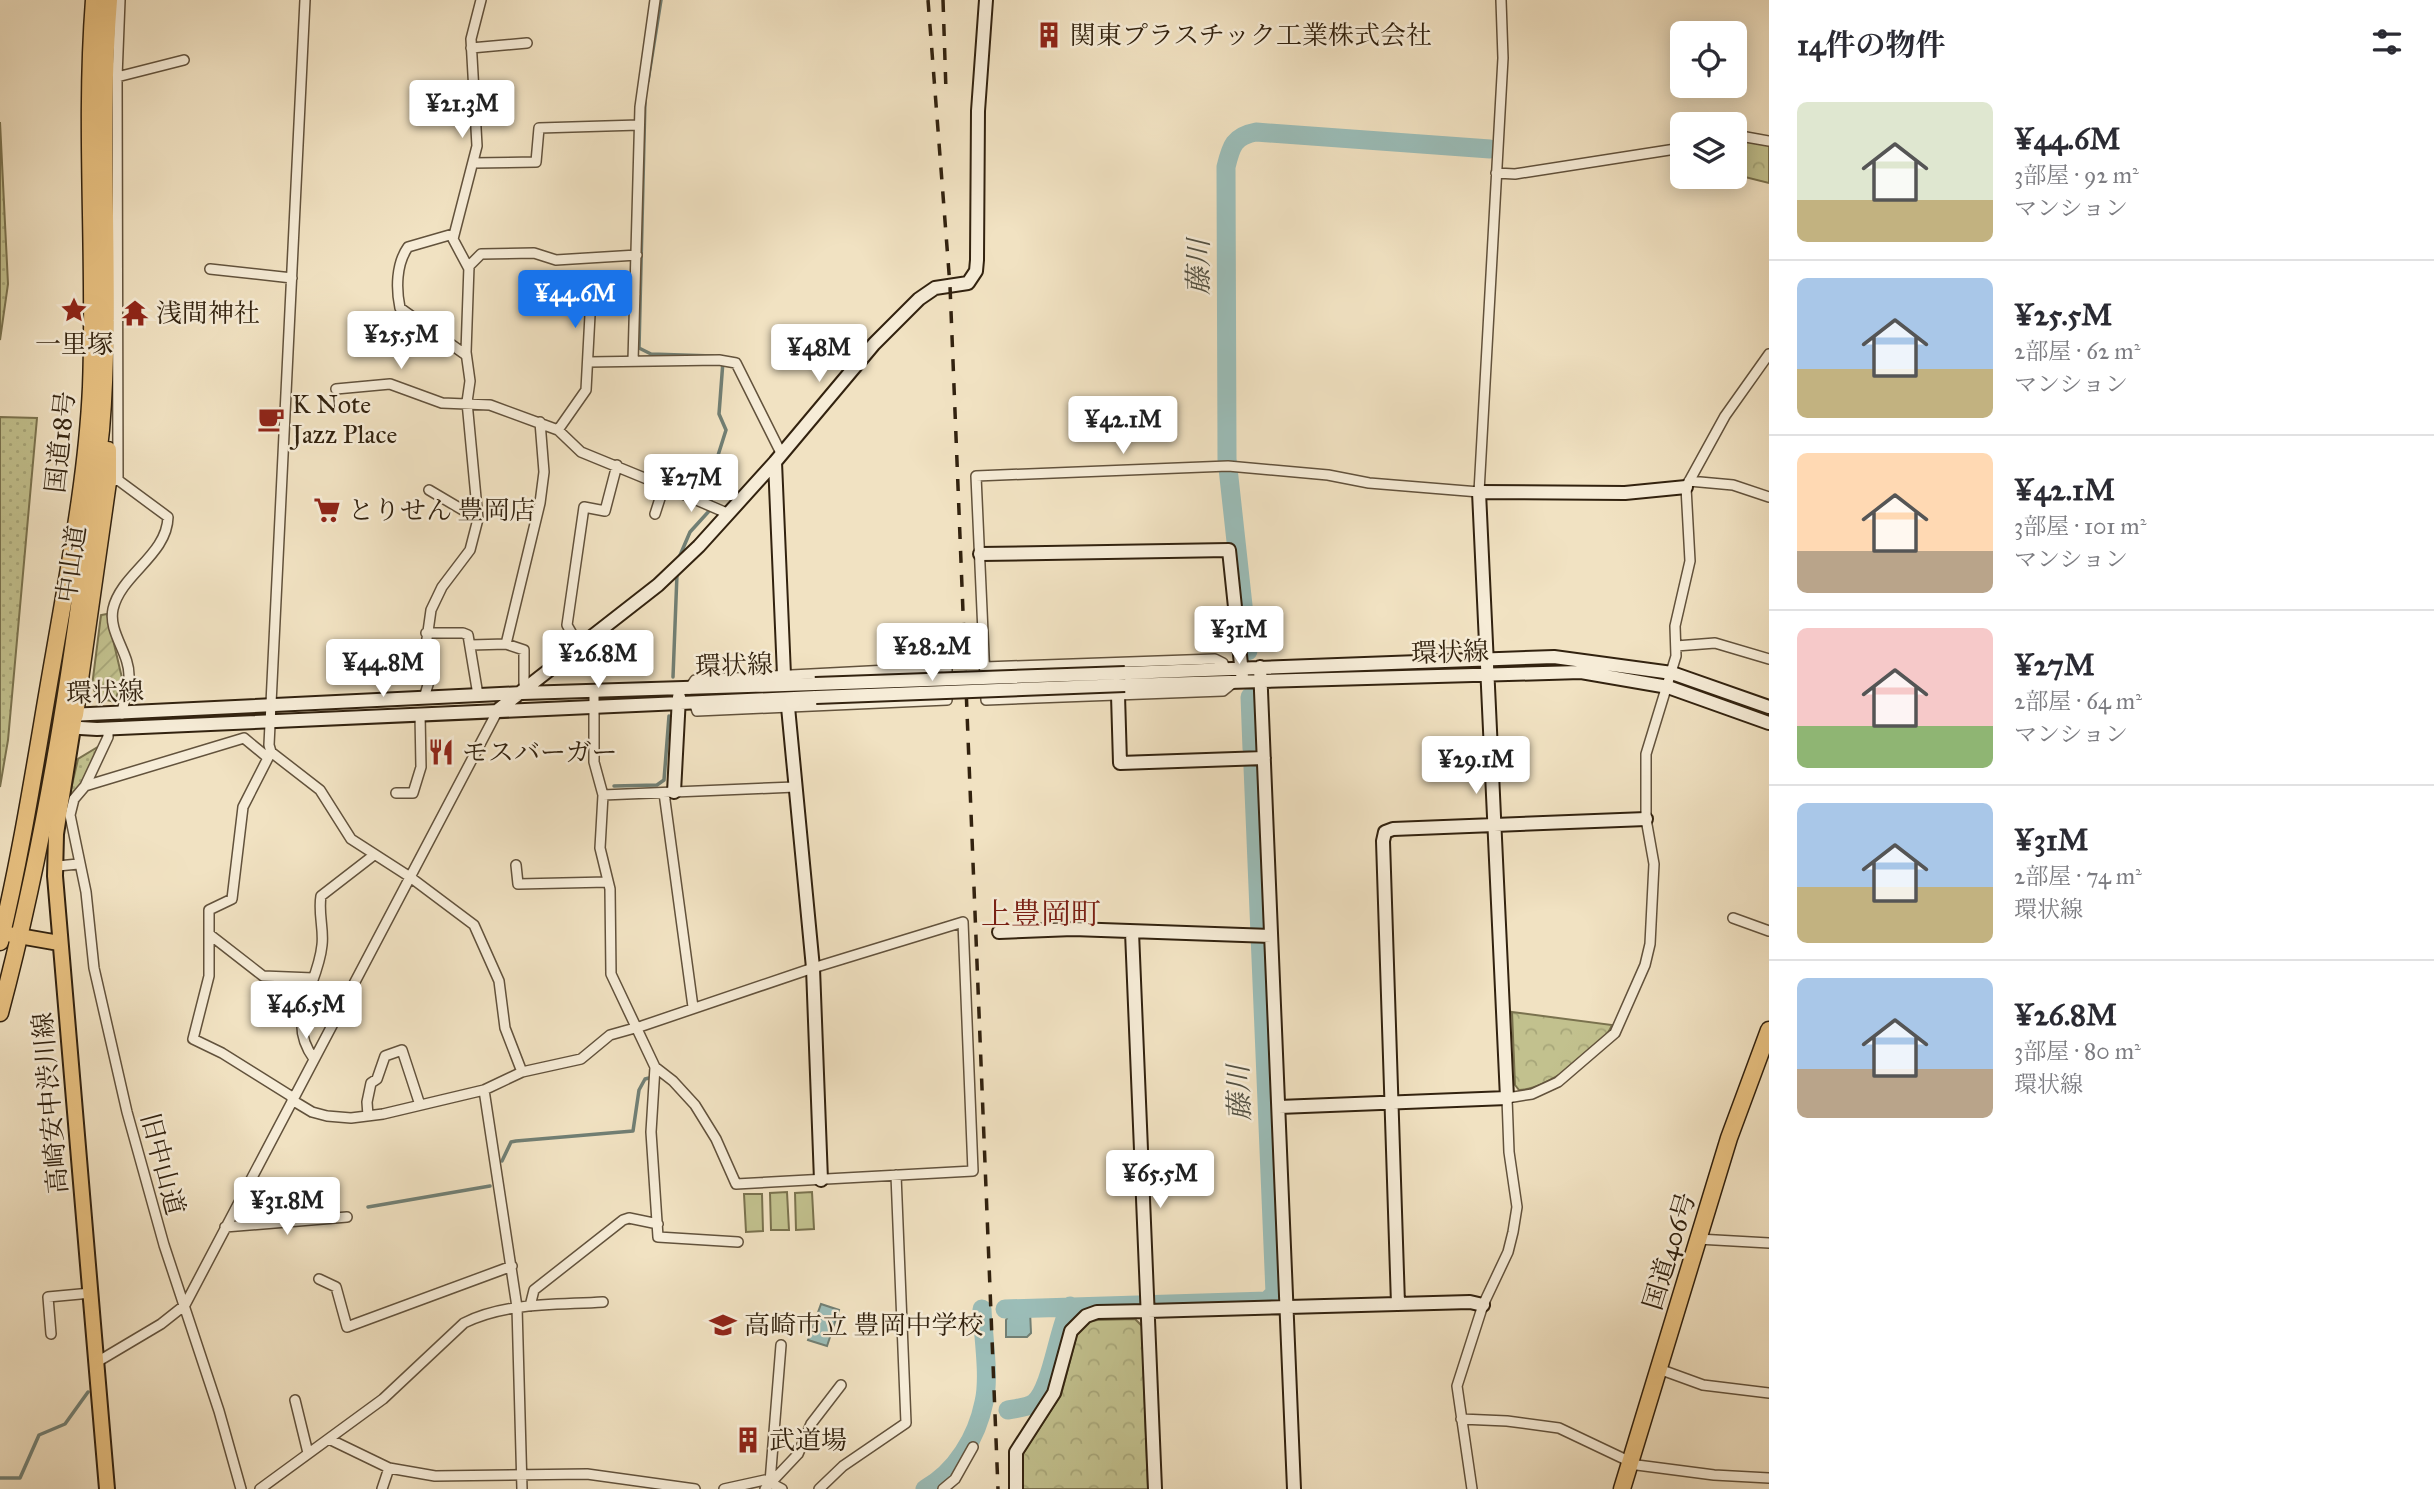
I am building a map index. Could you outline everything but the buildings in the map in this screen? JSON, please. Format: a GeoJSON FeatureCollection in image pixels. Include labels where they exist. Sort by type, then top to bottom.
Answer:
{"type":"FeatureCollection","features":[{"type":"Feature","properties":{"kind":"highway","name":"国道18号"},"geometry":{"type":"LineString","coordinates":[[1,938],[18,863],[75,531],[90,390],[91,69],[94,0]]}},
{"type":"Feature","properties":{"kind":"highway","name":"国道18号"},"geometry":{"type":"LineString","coordinates":[[107,483],[105,68],[109,0]]}},
{"type":"Feature","properties":{"kind":"highway","name":"中山道"},"geometry":{"type":"LineString","coordinates":[[0,1013],[20,937],[68,721],[107,483]]}},
{"type":"Feature","properties":{"kind":"highway","name":"国道406号"},"geometry":{"type":"LineString","coordinates":[[1622,1489],[1698,1239],[1748,1083],[1768,1033]]}},
{"type":"Feature","properties":{"kind":"main road","name":"高崎安中渋川線"},"geometry":{"type":"LineString","coordinates":[[68,721],[56,834],[58,866],[55,876],[107,1489]]}},
{"type":"Feature","properties":{"kind":"main road"},"geometry":{"type":"LineString","coordinates":[[1,938],[20,937],[59,943]]}},
{"type":"Feature","properties":{"kind":"street"},"geometry":{"type":"LineString","coordinates":[[120,0],[107,483],[168,517],[167,528],[159,543],[113,606],[112,619],[129,676],[122,714]]}},
{"type":"Feature","properties":{"kind":"street"},"geometry":{"type":"LineString","coordinates":[[304,0],[269,708],[269,755],[243,807],[232,899],[209,910],[209,976],[193,1039],[222,1053],[312,1112],[327,1116],[368,1116],[484,1090],[522,1072],[581,1059],[610,1035],[634,1028],[813,968],[963,922],[973,1171],[736,1184],[716,1139],[695,1105],[673,1081],[655,1067],[634,1028],[611,974],[608,882],[600,848],[603,795],[593,762],[594,691]]}},
{"type":"Feature","properties":{"kind":"street"},"geometry":{"type":"LineString","coordinates":[[424,698],[429,678],[424,660],[431,610],[442,587],[470,550],[478,519],[467,402],[470,380],[466,355],[469,269],[453,234],[477,146],[471,48],[481,0]]}},
{"type":"Feature","properties":{"kind":"street"},"geometry":{"type":"LineString","coordinates":[[633,361],[639,125],[655,0]]}},
{"type":"Feature","properties":{"kind":"street"},"geometry":{"type":"LineString","coordinates":[[97,1362],[161,1324],[185,1305],[498,710],[658,585],[729,514],[874,344],[919,299],[935,288],[962,286],[976,271],[978,111],[986,0]]}},
{"type":"Feature","properties":{"kind":"street"},"geometry":{"type":"LineString","coordinates":[[1472,1489],[1461,1419],[1458,1376],[1483,1306],[1508,1252],[1517,1208],[1509,1152],[1479,492],[1503,58],[1501,0]]}},
{"type":"Feature","properties":{"kind":"street"},"geometry":{"type":"LineString","coordinates":[[471,48],[527,43]]}},
{"type":"Feature","properties":{"kind":"street"},"geometry":{"type":"LineString","coordinates":[[117,77],[184,60]]}},
{"type":"Feature","properties":{"kind":"street"},"geometry":{"type":"LineString","coordinates":[[473,163],[536,162],[539,128],[639,125]]}},
{"type":"Feature","properties":{"kind":"street"},"geometry":{"type":"LineString","coordinates":[[1747,137],[1769,141]]}},
{"type":"Feature","properties":{"kind":"street"},"geometry":{"type":"LineString","coordinates":[[1496,173],[1515,174],[1670,150]]}},
{"type":"Feature","properties":{"kind":"street"},"geometry":{"type":"LineString","coordinates":[[453,234],[408,247],[400,263],[397,296],[400,308],[466,355]]}},
{"type":"Feature","properties":{"kind":"street"},"geometry":{"type":"LineString","coordinates":[[469,269],[481,254],[534,253],[556,260],[637,255]]}},
{"type":"Feature","properties":{"kind":"street"},"geometry":{"type":"LineString","coordinates":[[210,269],[292,278]]}},
{"type":"Feature","properties":{"kind":"street"},"geometry":{"type":"LineString","coordinates":[[558,430],[586,390],[590,296],[635,294]]}},
{"type":"Feature","properties":{"kind":"street"},"geometry":{"type":"LineString","coordinates":[[1279,1107],[1507,1098],[1532,1094],[1558,1082],[1615,1033],[1645,965],[1650,944],[1654,864],[1646,819],[1646,754],[1672,673],[1676,646],[1675,626],[1689,561],[1687,484],[1725,416],[1769,354]]}},
{"type":"Feature","properties":{"kind":"street"},"geometry":{"type":"LineString","coordinates":[[589,362],[719,360],[736,363],[778,459],[784,675]]}},
{"type":"Feature","properties":{"kind":"street"},"geometry":{"type":"LineString","coordinates":[[336,389],[390,384],[442,403],[490,405],[558,430],[581,452],[729,514]]}},
{"type":"Feature","properties":{"kind":"street"},"geometry":{"type":"LineString","coordinates":[[506,644],[540,503],[544,472],[540,422]]}},
{"type":"Feature","properties":{"kind":"street"},"geometry":{"type":"LineString","coordinates":[[580,648],[567,625],[584,507],[605,511],[617,465]]}},
{"type":"Feature","properties":{"kind":"street"},"geometry":{"type":"LineString","coordinates":[[1123,679],[986,700],[976,476],[1228,467],[1479,492],[1625,492],[1687,484],[1733,485],[1769,497]]}},
{"type":"Feature","properties":{"kind":"street"},"geometry":{"type":"LineString","coordinates":[[655,514],[664,486]]}},
{"type":"Feature","properties":{"kind":"street"},"geometry":{"type":"LineString","coordinates":[[429,490],[478,519]]}},
{"type":"Feature","properties":{"kind":"street"},"geometry":{"type":"LineString","coordinates":[[980,554],[1229,550],[1241,668],[1238,682]]}},
{"type":"Feature","properties":{"kind":"street"},"geometry":{"type":"LineString","coordinates":[[426,634],[463,632],[468,635],[478,695]]}},
{"type":"Feature","properties":{"kind":"street"},"geometry":{"type":"LineString","coordinates":[[1676,646],[1715,643],[1769,659]]}},
{"type":"Feature","properties":{"kind":"street"},"geometry":{"type":"LineString","coordinates":[[471,645],[506,644],[524,650],[524,683],[527,689]]}},
{"type":"Feature","properties":{"kind":"street","name":"環状線"},"geometry":{"type":"LineString","coordinates":[[1123,679],[1260,667],[1554,657],[1672,673],[1769,707]]}},
{"type":"Feature","properties":{"kind":"street"},"geometry":{"type":"LineString","coordinates":[[693,1007],[669,793],[679,703],[684,689],[695,680],[947,667],[947,700],[696,711],[694,702]]}},
{"type":"Feature","properties":{"kind":"street"},"geometry":{"type":"LineString","coordinates":[[985,667],[1123,679]]}},
{"type":"Feature","properties":{"kind":"street"},"geometry":{"type":"LineString","coordinates":[[1260,667],[1294,1489]]}},
{"type":"Feature","properties":{"kind":"street","name":"環状線"},"geometry":{"type":"LineString","coordinates":[[1123,679],[1238,682],[1487,673],[1581,673],[1668,687],[1769,723]]}},
{"type":"Feature","properties":{"kind":"street"},"geometry":{"type":"LineString","coordinates":[[816,690],[1123,679]]}},
{"type":"Feature","properties":{"kind":"street"},"geometry":{"type":"LineString","coordinates":[[1123,679],[1120,763],[1264,758]]}},
{"type":"Feature","properties":{"kind":"street","name":"環状線"},"geometry":{"type":"LineString","coordinates":[[68,721],[122,714],[269,708],[478,695],[527,689],[816,690]]}},
{"type":"Feature","properties":{"kind":"street","name":"環状線"},"geometry":{"type":"LineString","coordinates":[[44,718],[108,728],[679,703],[816,690]]}},
{"type":"Feature","properties":{"kind":"street"},"geometry":{"type":"LineString","coordinates":[[789,708],[813,968],[821,1180]]}},
{"type":"Feature","properties":{"kind":"street"},"geometry":{"type":"LineString","coordinates":[[396,793],[413,793],[419,778],[420,714]]}},
{"type":"Feature","properties":{"kind":"street","name":"旧中山道"},"geometry":{"type":"LineString","coordinates":[[108,728],[108,737],[85,786],[74,799],[69,815],[86,892],[94,968],[127,1112],[163,1245],[185,1305],[241,1489]]}},
{"type":"Feature","properties":{"kind":"street"},"geometry":{"type":"LineString","coordinates":[[85,786],[244,738],[320,790],[351,839],[410,877],[476,929],[499,981],[505,1028],[522,1072]]}},
{"type":"Feature","properties":{"kind":"street"},"geometry":{"type":"LineString","coordinates":[[603,795],[795,787]]}},
{"type":"Feature","properties":{"kind":"street"},"geometry":{"type":"LineString","coordinates":[[1398,1304],[1383,841],[1385,832],[1646,819]]}},
{"type":"Feature","properties":{"kind":"street"},"geometry":{"type":"LineString","coordinates":[[314,1059],[302,1042],[302,1013],[323,945],[321,896],[374,855]]}},
{"type":"Feature","properties":{"kind":"street"},"geometry":{"type":"LineString","coordinates":[[58,866],[78,864]]}},
{"type":"Feature","properties":{"kind":"street"},"geometry":{"type":"LineString","coordinates":[[516,865],[518,884],[608,882]]}},
{"type":"Feature","properties":{"kind":"street"},"geometry":{"type":"LineString","coordinates":[[1733,918],[1769,931]]}},
{"type":"Feature","properties":{"kind":"street"},"geometry":{"type":"LineString","coordinates":[[999,932],[1073,929],[1271,936]]}},
{"type":"Feature","properties":{"kind":"street"},"geometry":{"type":"LineString","coordinates":[[1132,932],[1155,1489]]}},
{"type":"Feature","properties":{"kind":"street"},"geometry":{"type":"LineString","coordinates":[[209,934],[263,976],[313,978]]}},
{"type":"Feature","properties":{"kind":"street"},"geometry":{"type":"LineString","coordinates":[[368,1116],[367,1102],[371,1083],[377,1079],[384,1056],[402,1050],[420,1105]]}},
{"type":"Feature","properties":{"kind":"street"},"geometry":{"type":"LineString","coordinates":[[655,1067],[651,1140],[659,1237],[738,1242]]}},
{"type":"Feature","properties":{"kind":"street"},"geometry":{"type":"LineString","coordinates":[[484,1090],[517,1307],[522,1489]]}},
{"type":"Feature","properties":{"kind":"street"},"geometry":{"type":"LineString","coordinates":[[819,1489],[843,1466],[906,1423],[896,1175]]}},
{"type":"Feature","properties":{"kind":"street"},"geometry":{"type":"LineString","coordinates":[[225,1227],[347,1217]]}},
{"type":"Feature","properties":{"kind":"street"},"geometry":{"type":"LineString","coordinates":[[530,1306],[534,1290],[623,1220],[629,1218],[658,1224]]}},
{"type":"Feature","properties":{"kind":"street"},"geometry":{"type":"LineString","coordinates":[[1698,1239],[1769,1243]]}},
{"type":"Feature","properties":{"kind":"street"},"geometry":{"type":"LineString","coordinates":[[319,1279],[336,1287],[347,1327],[512,1266]]}},
{"type":"Feature","properties":{"kind":"street"},"geometry":{"type":"LineString","coordinates":[[51,1334],[48,1297],[91,1293]]}},
{"type":"Feature","properties":{"kind":"street"},"geometry":{"type":"LineString","coordinates":[[260,1489],[383,1399],[464,1323],[479,1315],[517,1307],[603,1302]]}},
{"type":"Feature","properties":{"kind":"street"},"geometry":{"type":"LineString","coordinates":[[1016,1489],[1016,1452],[1054,1394],[1071,1331],[1086,1316],[1097,1312],[1470,1302],[1483,1306]]}},
{"type":"Feature","properties":{"kind":"street"},"geometry":{"type":"LineString","coordinates":[[767,1485],[782,1345]]}},
{"type":"Feature","properties":{"kind":"street"},"geometry":{"type":"LineString","coordinates":[[1659,1369],[1703,1385],[1769,1393]]}},
{"type":"Feature","properties":{"kind":"street"},"geometry":{"type":"LineString","coordinates":[[767,1485],[798,1454],[811,1424],[841,1385]]}},
{"type":"Feature","properties":{"kind":"street"},"geometry":{"type":"LineString","coordinates":[[295,1400],[308,1453]]}},
{"type":"Feature","properties":{"kind":"street"},"geometry":{"type":"LineString","coordinates":[[1461,1419],[1507,1421],[1559,1428],[1630,1461],[1714,1475],[1769,1478]]}},
{"type":"Feature","properties":{"kind":"street"},"geometry":{"type":"LineString","coordinates":[[329,1439],[389,1468],[435,1476],[587,1474],[661,1487],[695,1489]]}},
{"type":"Feature","properties":{"kind":"street"},"geometry":{"type":"LineString","coordinates":[[943,1489],[955,1479],[973,1447]]}},
{"type":"Feature","properties":{"kind":"street"},"geometry":{"type":"LineString","coordinates":[[382,1489],[389,1468]]}},
{"type":"Feature","properties":{"kind":"street"},"geometry":{"type":"LineString","coordinates":[[724,1489],[765,1480],[767,1485],[782,1489]]}},
{"type":"Feature","properties":{"kind":"green space"},"geometry":{"type":"Polygon","coordinates":[[[0,122],[8,284],[0,340],[0,122]]]}},
{"type":"Feature","properties":{"kind":"green space"},"geometry":{"type":"Polygon","coordinates":[[[1747,141],[1769,144],[1769,183],[1747,178],[1747,141]]]}},
{"type":"Feature","properties":{"kind":"green space"},"geometry":{"type":"Polygon","coordinates":[[[0,417],[37,418],[8,740],[0,787],[0,417]]]}},
{"type":"Feature","properties":{"kind":"green space"},"geometry":{"type":"Polygon","coordinates":[[[107,614],[122,678],[115,702],[98,698],[92,686],[101,615],[107,614]]]}},
{"type":"Feature","properties":{"kind":"green space"},"geometry":{"type":"Polygon","coordinates":[[[101,745],[84,781],[69,798],[78,759],[101,745]]]}},
{"type":"Feature","properties":{"kind":"green space"},"geometry":{"type":"Polygon","coordinates":[[[1512,1012],[1612,1025],[1597,1046],[1572,1067],[1543,1083],[1519,1090],[1515,1085],[1512,1012]]]}},
{"type":"Feature","properties":{"kind":"green space"},"geometry":{"type":"Polygon","coordinates":[[[787,1192],[789,1230],[771,1230],[770,1193],[787,1192]]]}},
{"type":"Feature","properties":{"kind":"green space"},"geometry":{"type":"Polygon","coordinates":[[[812,1192],[814,1229],[796,1230],[795,1193],[812,1192]]]}},
{"type":"Feature","properties":{"kind":"green space"},"geometry":{"type":"Polygon","coordinates":[[[744,1194],[762,1194],[763,1231],[746,1232],[744,1194]]]}},
{"type":"Feature","properties":{"kind":"green space"},"geometry":{"type":"Polygon","coordinates":[[[1135,1319],[1142,1326],[1148,1489],[1022,1489],[1022,1455],[1061,1395],[1077,1334],[1089,1322],[1135,1319]]]}},
{"type":"Feature","properties":{"kind":"water"},"geometry":{"type":"Polygon","coordinates":[[[821,1304],[839,1310],[827,1346],[808,1340],[821,1304]]]}},
{"type":"Feature","properties":{"kind":"water"},"geometry":{"type":"Polygon","coordinates":[[[1011,1311],[1030,1311],[1031,1333],[1027,1337],[1006,1337],[1006,1320],[1011,1311]]]}},
{"type":"Feature","properties":{"kind":"waterway"},"geometry":{"type":"LineString","coordinates":[[648,81],[661,0]]}},
{"type":"Feature","properties":{"kind":"waterway"},"geometry":{"type":"LineString","coordinates":[[645,99],[639,348],[651,354],[713,356]]}},
{"type":"Feature","properties":{"kind":"waterway","name":"藤川"},"geometry":{"type":"LineString","coordinates":[[1248,651],[1227,459],[1226,167],[1232,148],[1238,139],[1256,132],[1490,149]]}},
{"type":"Feature","properties":{"kind":"waterway"},"geometry":{"type":"LineString","coordinates":[[678,560],[690,532],[710,510],[714,468],[726,430],[719,414],[723,361]]}},
{"type":"Feature","properties":{"kind":"waterway"},"geometry":{"type":"LineString","coordinates":[[673,677],[677,574]]}},
{"type":"Feature","properties":{"kind":"waterway","name":"藤川"},"geometry":{"type":"LineString","coordinates":[[1250,697],[1252,749]]}},
{"type":"Feature","properties":{"kind":"waterway"},"geometry":{"type":"LineString","coordinates":[[614,786],[657,785],[664,780],[669,716]]}},
{"type":"Feature","properties":{"kind":"waterway","name":"藤川"},"geometry":{"type":"LineString","coordinates":[[1005,1309],[1267,1301],[1275,1293],[1253,767]]}},
{"type":"Feature","properties":{"kind":"waterway"},"geometry":{"type":"LineString","coordinates":[[502,1161],[511,1142],[633,1131],[639,1090],[645,1079],[649,1078]]}},
{"type":"Feature","properties":{"kind":"waterway"},"geometry":{"type":"LineString","coordinates":[[368,1207],[490,1186]]}},
{"type":"Feature","properties":{"kind":"waterway","name":"藤川"},"geometry":{"type":"LineString","coordinates":[[1008,1410],[1031,1405],[1040,1396],[1050,1373],[1070,1306]]}},
{"type":"Feature","properties":{"kind":"waterway","name":"藤川"},"geometry":{"type":"LineString","coordinates":[[925,1489],[946,1473],[964,1452],[981,1415],[986,1392],[982,1309]]}},
{"type":"Feature","properties":{"kind":"waterway"},"geometry":{"type":"LineString","coordinates":[[0,1478],[20,1478],[39,1435],[65,1424],[88,1392]]}},
{"type":"Feature","properties":{"kind":"railway"},"geometry":{"type":"LineString","coordinates":[[928,0],[950,286],[998,1489]]}},
{"type":"Feature","properties":{"kind":"railway"},"geometry":{"type":"LineString","coordinates":[[943,0],[946,91]]}},
{"type":"Feature","properties":{"kind":"place","name":"関東プラスチック工業株式会社"},"geometry":{"type":"Point","coordinates":[1049,35]}},
{"type":"Feature","properties":{"kind":"place","name":"一里塚"},"geometry":{"type":"Point","coordinates":[74,310]}},
{"type":"Feature","properties":{"kind":"place","name":"浅間神社"},"geometry":{"type":"Point","coordinates":[135,313]}},
{"type":"Feature","properties":{"kind":"place","name":"K Note Jazz Place"},"geometry":{"type":"Point","coordinates":[271,419]}},
{"type":"Feature","properties":{"kind":"place","name":"とりせん 豊岡店"},"geometry":{"type":"Point","coordinates":[327,510]}},
{"type":"Feature","properties":{"kind":"place","name":"モスバーガー"},"geometry":{"type":"Point","coordinates":[441,752]}},
{"type":"Feature","properties":{"kind":"place","name":"高崎市立 豊岡中学校"},"geometry":{"type":"Point","coordinates":[723,1325]}},
{"type":"Feature","properties":{"kind":"place","name":"武道場"},"geometry":{"type":"Point","coordinates":[748,1440]}},
{"type":"Feature","properties":{"kind":"district","name":"上豊岡町"},"geometry":{"type":"Point","coordinates":[1041,914]}}]}
